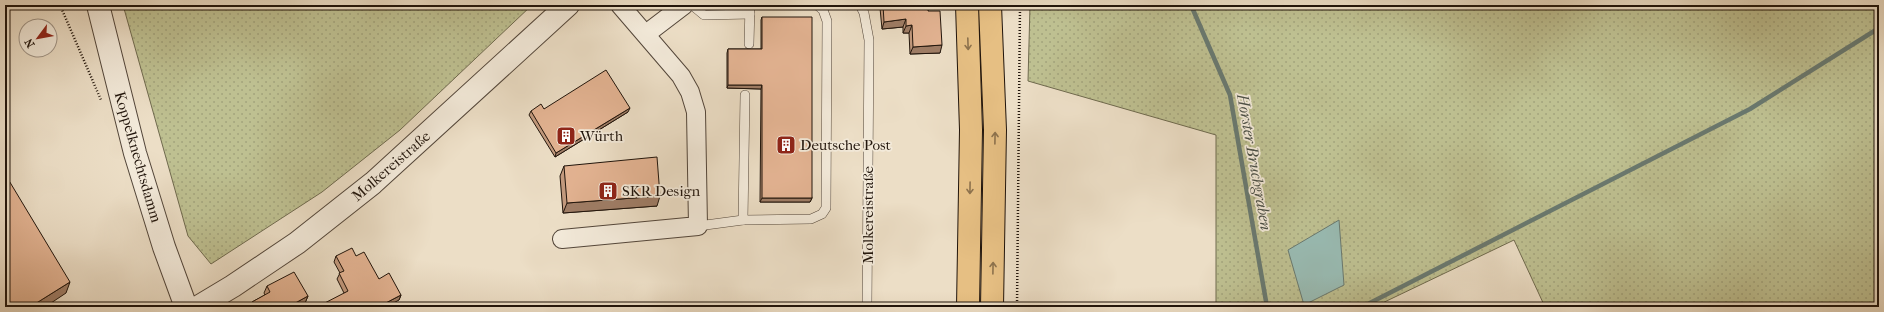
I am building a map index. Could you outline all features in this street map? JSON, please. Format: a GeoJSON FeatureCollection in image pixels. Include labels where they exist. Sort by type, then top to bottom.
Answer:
{"type":"FeatureCollection","features":[{"type":"Feature","properties":{"kind":"highway"},"geometry":{"type":"LineString","coordinates":[[967,5],[971,130],[968,307]]}},
{"type":"Feature","properties":{"kind":"highway"},"geometry":{"type":"LineString","coordinates":[[990,5],[995,130],[992,307]]}},
{"type":"Feature","properties":{"kind":"street","name":"Koppelknechtsdamm"},"geometry":{"type":"LineString","coordinates":[[98,5],[139,169],[164,247],[186,307]]}},
{"type":"Feature","properties":{"kind":"street","name":"Molkereistraße"},"geometry":{"type":"LineString","coordinates":[[198,307],[233,286],[291,247],[373,183],[568,5]]}},
{"type":"Feature","properties":{"kind":"street"},"geometry":{"type":"LineString","coordinates":[[562,239],[698,226],[696,112],[690,92],[681,76],[620,5]]}},
{"type":"Feature","properties":{"kind":"street"},"geometry":{"type":"LineString","coordinates":[[646,34],[684,5]]}},
{"type":"Feature","properties":{"kind":"lane"},"geometry":{"type":"LineString","coordinates":[[692,5],[704,15],[750,10],[750,44]]}},
{"type":"Feature","properties":{"kind":"lane"},"geometry":{"type":"LineString","coordinates":[[698,226],[743,220],[811,219],[822,214],[826,208],[827,20],[823,10],[817,5]]}},
{"type":"Feature","properties":{"kind":"lane","name":"Molkereistraße"},"geometry":{"type":"LineString","coordinates":[[860,5],[864,13],[869,40],[867,307]]}},
{"type":"Feature","properties":{"kind":"lane"},"geometry":{"type":"LineString","coordinates":[[743,220],[745,95]]}},
{"type":"Feature","properties":{"kind":"path"},"geometry":{"type":"LineString","coordinates":[[1017,307],[1020,5]]}},
{"type":"Feature","properties":{"kind":"green space"},"geometry":{"type":"Polygon","coordinates":[[[123,5],[532,5],[400,130],[322,192],[211,264],[188,236],[123,5]]]}},
{"type":"Feature","properties":{"kind":"green space"},"geometry":{"type":"Polygon","coordinates":[[[1030,5],[1879,5],[1879,307],[1545,307],[1514,240],[1374,307],[1216,307],[1216,135],[1028,81],[1030,5]]]}},
{"type":"Feature","properties":{"kind":"water"},"geometry":{"type":"Polygon","coordinates":[[[1339,220],[1344,285],[1304,305],[1288,250],[1339,220]]]}},
{"type":"Feature","properties":{"kind":"building"},"geometry":{"type":"Polygon","coordinates":[[[883,5],[928,5],[928,11],[940,11],[942,45],[913,47],[912,25],[906,26],[906,19],[884,22],[883,5]]]}},
{"type":"Feature","properties":{"kind":"building","name":"Deutsche Post"},"geometry":{"type":"Polygon","coordinates":[[[762,17],[812,17],[812,198],[762,198],[762,85],[728,85],[728,49],[762,49],[762,17]]]}},
{"type":"Feature","properties":{"kind":"building","name":"Würth"},"geometry":{"type":"Polygon","coordinates":[[[606,70],[630,108],[556,153],[531,111],[541,104],[544,109],[606,70]]]}},
{"type":"Feature","properties":{"kind":"building","name":"SKR Design"},"geometry":{"type":"Polygon","coordinates":[[[657,157],[660,196],[567,203],[564,166],[657,157]]]}},
{"type":"Feature","properties":{"kind":"building"},"geometry":{"type":"Polygon","coordinates":[[[5,174],[70,282],[30,307],[5,307],[5,174]]]}},
{"type":"Feature","properties":{"kind":"building"},"geometry":{"type":"Polygon","coordinates":[[[352,248],[356,256],[364,252],[379,279],[389,273],[401,295],[378,307],[317,307],[348,291],[339,273],[344,271],[336,256],[352,248]]]}},
{"type":"Feature","properties":{"kind":"building"},"geometry":{"type":"Polygon","coordinates":[[[294,272],[308,296],[288,307],[254,307],[252,302],[270,292],[267,286],[294,272]]]}},
{"type":"Feature","properties":{"kind":"waterway","name":"Horster Bruchgraben"},"geometry":{"type":"LineString","coordinates":[[1191,5],[1230,95],[1267,307]]}},
{"type":"Feature","properties":{"kind":"waterway"},"geometry":{"type":"LineString","coordinates":[[1362,307],[1750,109],[1879,28]]}},
{"type":"Feature","properties":{"kind":"place","name":"Würth"},"geometry":{"type":"Point","coordinates":[566,136]}},
{"type":"Feature","properties":{"kind":"place","name":"Deutsche Post"},"geometry":{"type":"Point","coordinates":[786,145]}},
{"type":"Feature","properties":{"kind":"place","name":"SKR Design"},"geometry":{"type":"Point","coordinates":[608,191]}}]}
